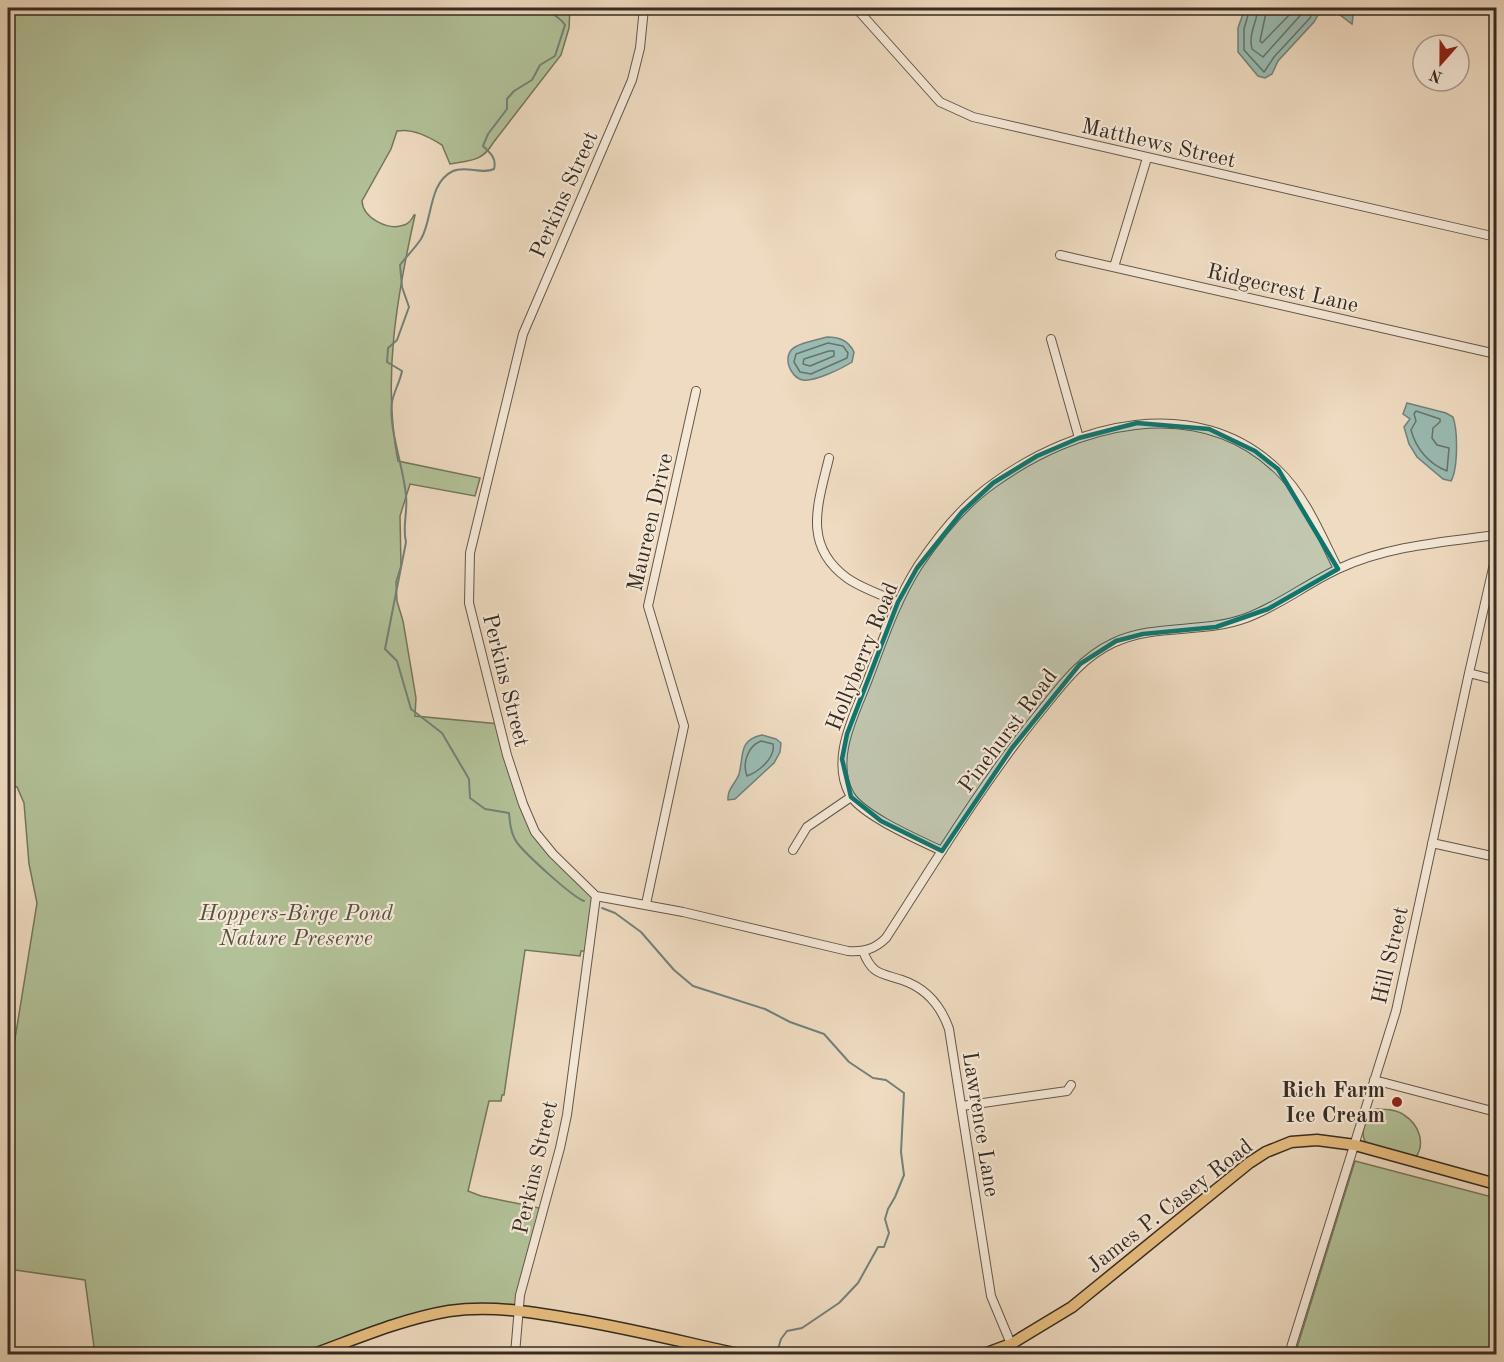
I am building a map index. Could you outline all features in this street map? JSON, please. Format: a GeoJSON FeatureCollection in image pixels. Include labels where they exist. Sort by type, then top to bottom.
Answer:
{"type":"FeatureCollection","features":[{"type":"Feature","properties":{"kind":"main road","name":"James P. Casey Road"},"geometry":{"type":"LineString","coordinates":[[984,1354],[1011,1344],[1072,1307],[1205,1197],[1266,1152],[1290,1142],[1317,1140],[1354,1145],[1497,1184]]}},
{"type":"Feature","properties":{"kind":"main road"},"geometry":{"type":"LineString","coordinates":[[314,1354],[420,1317],[464,1310],[520,1310],[594,1322],[738,1354]]}},
{"type":"Feature","properties":{"kind":"street","name":"Perkins Street"},"geometry":{"type":"LineString","coordinates":[[515,1354],[520,1295],[567,1114],[596,896],[535,832],[523,804],[507,755],[469,603],[470,553],[523,334],[632,80],[640,48],[644,8]]}},
{"type":"Feature","properties":{"kind":"street","name":"Matthews Street"},"geometry":{"type":"LineString","coordinates":[[856,8],[940,102],[973,117],[1497,237]]}},
{"type":"Feature","properties":{"kind":"street"},"geometry":{"type":"LineString","coordinates":[[1114,267],[1147,158]]}},
{"type":"Feature","properties":{"kind":"street","name":"Ridgecrest Lane"},"geometry":{"type":"LineString","coordinates":[[1060,255],[1497,354]]}},
{"type":"Feature","properties":{"kind":"street"},"geometry":{"type":"LineString","coordinates":[[1051,339],[1079,438]]}},
{"type":"Feature","properties":{"kind":"street","name":"Maureen Drive"},"geometry":{"type":"LineString","coordinates":[[646,904],[684,726],[648,606],[696,392]]}},
{"type":"Feature","properties":{"kind":"street","name":"Hollyberry Road"},"geometry":{"type":"LineString","coordinates":[[851,797],[844,779],[842,759],[847,734],[898,602],[934,544],[962,512],[993,483],[1037,456],[1079,438],[1137,423],[1187,424],[1224,435],[1255,451],[1278,469],[1296,491],[1338,569]]}},
{"type":"Feature","properties":{"kind":"street"},"geometry":{"type":"LineString","coordinates":[[829,458],[815,523],[822,553],[847,578],[898,602]]}},
{"type":"Feature","properties":{"kind":"street","name":"Pinehurst Road"},"geometry":{"type":"LineString","coordinates":[[863,951],[878,946],[886,938],[1012,748],[1066,679],[1093,653],[1116,641],[1143,633],[1216,627],[1245,619],[1268,609],[1338,569],[1403,548],[1497,535]]}},
{"type":"Feature","properties":{"kind":"street","name":"Hill Street"},"geometry":{"type":"LineString","coordinates":[[1288,1354],[1396,1011],[1469,673],[1497,555]]}},
{"type":"Feature","properties":{"kind":"street"},"geometry":{"type":"LineString","coordinates":[[1469,673],[1497,680]]}},
{"type":"Feature","properties":{"kind":"street"},"geometry":{"type":"LineString","coordinates":[[793,850],[807,827],[851,797],[881,821],[942,851]]}},
{"type":"Feature","properties":{"kind":"street"},"geometry":{"type":"LineString","coordinates":[[1432,843],[1497,857]]}},
{"type":"Feature","properties":{"kind":"street"},"geometry":{"type":"LineString","coordinates":[[596,896],[646,904],[848,951],[863,951]]}},
{"type":"Feature","properties":{"kind":"street","name":"Lawrence Lane"},"geometry":{"type":"LineString","coordinates":[[863,951],[868,964],[878,973],[903,980],[930,997],[939,1007],[949,1029],[991,1296],[1011,1344]]}},
{"type":"Feature","properties":{"kind":"street"},"geometry":{"type":"LineString","coordinates":[[1374,1080],[1497,1112]]}},
{"type":"Feature","properties":{"kind":"street"},"geometry":{"type":"LineString","coordinates":[[962,1106],[1067,1092],[1071,1085]]}},
{"type":"Feature","properties":{"kind":"highlighted area"},"geometry":{"type":"Polygon","coordinates":[[[1137,423],[1209,429],[1255,451],[1278,469],[1338,569],[1268,609],[1216,627],[1143,634],[1116,641],[1080,664],[1012,748],[942,851],[881,821],[851,797],[842,759],[847,734],[898,602],[917,568],[962,512],[993,483],[1037,456],[1079,438],[1137,423]]]}},
{"type":"Feature","properties":{"kind":"green space","name":"Hoppers-Birge Pond Nature Preserve"},"geometry":{"type":"Polygon","coordinates":[[[8,8],[570,8],[569,28],[561,55],[484,154],[475,159],[450,164],[442,145],[415,132],[397,131],[391,149],[362,201],[367,213],[384,225],[404,225],[415,215],[402,276],[394,338],[391,399],[398,461],[480,478],[475,496],[410,484],[400,516],[401,566],[396,582],[397,601],[403,621],[416,698],[415,716],[500,724],[535,832],[596,896],[587,951],[581,951],[580,956],[525,950],[504,1095],[501,1101],[489,1101],[468,1191],[481,1196],[544,1209],[520,1310],[449,1311],[314,1354],[95,1354],[85,1280],[8,1269],[8,1082],[37,903],[29,864],[24,803],[17,787],[8,785],[8,8]]]}},
{"type":"Feature","properties":{"kind":"green space"},"geometry":{"type":"Polygon","coordinates":[[[1376,1109],[1398,1112],[1413,1123],[1420,1139],[1416,1157],[1368,1145],[1364,1137],[1364,1129],[1369,1112],[1376,1109]]]}},
{"type":"Feature","properties":{"kind":"green space"},"geometry":{"type":"Polygon","coordinates":[[[1355,1161],[1496,1198],[1496,1354],[1295,1354],[1355,1161]]]}},
{"type":"Feature","properties":{"kind":"water"},"geometry":{"type":"Polygon","coordinates":[[[1245,8],[1322,8],[1314,22],[1278,61],[1272,74],[1265,78],[1258,76],[1238,52],[1238,28],[1245,8]]]}},
{"type":"Feature","properties":{"kind":"water"},"geometry":{"type":"Polygon","coordinates":[[[1331,8],[1354,8],[1352,24],[1331,8]]]}},
{"type":"Feature","properties":{"kind":"water"},"geometry":{"type":"Polygon","coordinates":[[[827,337],[839,339],[849,345],[854,352],[852,362],[821,377],[808,380],[794,375],[788,360],[791,351],[802,344],[827,337]]]}},
{"type":"Feature","properties":{"kind":"water"},"geometry":{"type":"Polygon","coordinates":[[[1407,403],[1453,417],[1456,450],[1455,468],[1451,481],[1443,479],[1417,457],[1409,444],[1404,427],[1410,419],[1403,414],[1407,403]]]}},
{"type":"Feature","properties":{"kind":"water"},"geometry":{"type":"Polygon","coordinates":[[[762,735],[781,743],[780,752],[774,763],[735,799],[728,800],[730,789],[739,774],[745,745],[754,737],[762,735]]]}},
{"type":"Feature","properties":{"kind":"waterway"},"geometry":{"type":"LineString","coordinates":[[546,8],[565,25],[555,56],[540,65],[532,80],[514,91],[507,99],[507,109],[488,134],[483,146],[494,159],[494,169],[489,171],[458,169],[445,177],[435,193],[421,239],[400,265],[402,287],[409,307],[397,340],[388,348],[387,362],[402,371],[391,412],[406,496],[406,542],[385,649],[397,661],[411,709],[442,733],[469,779],[470,798],[485,809],[509,813],[512,833],[518,844],[560,884],[584,901]]}},
{"type":"Feature","properties":{"kind":"waterway"},"geometry":{"type":"LineString","coordinates":[[602,908],[615,913],[641,932],[674,970],[693,986],[765,1009],[790,1022],[824,1034],[849,1062],[873,1078],[886,1080],[904,1093],[901,1152],[904,1175],[885,1219],[889,1233],[884,1247],[878,1247],[858,1283],[839,1303],[802,1328],[787,1331],[778,1349]]}},
{"type":"Feature","properties":{"kind":"place","name":"Rich Farm Ice Cream"},"geometry":{"type":"Point","coordinates":[1397,1102]}}]}
